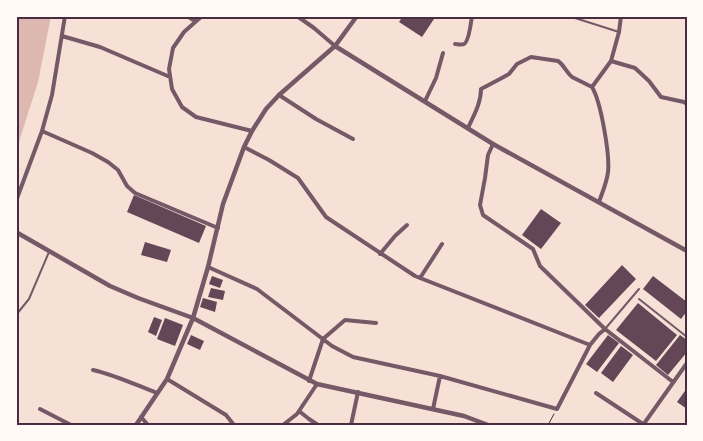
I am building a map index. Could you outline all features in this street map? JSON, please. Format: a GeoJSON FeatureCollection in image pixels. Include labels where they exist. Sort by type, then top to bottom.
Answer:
{"type":"FeatureCollection","features":[{"type":"Feature","properties":{"kind":"street"},"geometry":{"type":"LineString","coordinates":[[16,201],[42,131],[52,95],[66,16]]}},
{"type":"Feature","properties":{"kind":"street"},"geometry":{"type":"LineString","coordinates":[[187,16],[195,21]]}},
{"type":"Feature","properties":{"kind":"street"},"geometry":{"type":"LineString","coordinates":[[202,16],[184,32],[173,48],[169,69],[172,89],[182,107],[196,117],[252,130]]}},
{"type":"Feature","properties":{"kind":"street"},"geometry":{"type":"LineString","coordinates":[[297,16],[335,46],[493,144],[687,251]]}},
{"type":"Feature","properties":{"kind":"street"},"geometry":{"type":"LineString","coordinates":[[136,425],[167,379],[192,318],[208,267],[223,204],[252,130],[266,109],[279,95],[335,46],[357,16]]}},
{"type":"Feature","properties":{"kind":"street"},"geometry":{"type":"LineString","coordinates":[[455,44],[463,45],[466,42],[472,16]]}},
{"type":"Feature","properties":{"kind":"street"},"geometry":{"type":"LineString","coordinates":[[592,87],[611,61],[622,16]]}},
{"type":"Feature","properties":{"kind":"street"},"geometry":{"type":"LineString","coordinates":[[62,36],[100,46],[170,77]]}},
{"type":"Feature","properties":{"kind":"street"},"geometry":{"type":"LineString","coordinates":[[425,101],[436,78],[443,53]]}},
{"type":"Feature","properties":{"kind":"street"},"geometry":{"type":"LineString","coordinates":[[468,128],[480,103],[481,89],[509,74],[517,64],[531,57],[562,64],[569,75],[592,87],[597,96],[608,151],[608,172],[599,202]]}},
{"type":"Feature","properties":{"kind":"street"},"geometry":{"type":"LineString","coordinates":[[611,61],[635,68],[649,81],[660,97],[686,103],[687,97]]}},
{"type":"Feature","properties":{"kind":"street"},"geometry":{"type":"LineString","coordinates":[[279,95],[316,119],[353,139]]}},
{"type":"Feature","properties":{"kind":"street"},"geometry":{"type":"LineString","coordinates":[[42,131],[108,162],[118,170],[127,186],[135,192],[218,228]]}},
{"type":"Feature","properties":{"kind":"street"},"geometry":{"type":"LineString","coordinates":[[493,144],[488,155],[480,205],[483,215],[534,249],[540,266],[606,329],[673,382]]}},
{"type":"Feature","properties":{"kind":"street"},"geometry":{"type":"LineString","coordinates":[[244,147],[298,178],[326,217],[414,276],[590,345]]}},
{"type":"Feature","properties":{"kind":"street"},"geometry":{"type":"LineString","coordinates":[[380,254],[407,225]]}},
{"type":"Feature","properties":{"kind":"street"},"geometry":{"type":"LineString","coordinates":[[19,233],[110,286],[192,318],[317,384],[464,416],[488,425]]}},
{"type":"Feature","properties":{"kind":"street"},"geometry":{"type":"LineString","coordinates":[[420,278],[442,244]]}},
{"type":"Feature","properties":{"kind":"street"},"geometry":{"type":"LineString","coordinates":[[208,267],[258,289],[332,346],[353,358],[440,376],[557,409],[590,345],[606,329]]}},
{"type":"Feature","properties":{"kind":"street"},"geometry":{"type":"LineString","coordinates":[[310,381],[323,339],[346,320],[376,323]]}},
{"type":"Feature","properties":{"kind":"street"},"geometry":{"type":"LineString","coordinates":[[596,393],[643,425],[687,363]]}},
{"type":"Feature","properties":{"kind":"street"},"geometry":{"type":"LineString","coordinates":[[93,370],[158,393]]}},
{"type":"Feature","properties":{"kind":"street"},"geometry":{"type":"LineString","coordinates":[[433,409],[440,376]]}},
{"type":"Feature","properties":{"kind":"street"},"geometry":{"type":"LineString","coordinates":[[167,379],[226,414],[234,425]]}},
{"type":"Feature","properties":{"kind":"street"},"geometry":{"type":"LineString","coordinates":[[283,425],[297,414],[317,384]]}},
{"type":"Feature","properties":{"kind":"street"},"geometry":{"type":"LineString","coordinates":[[351,425],[358,392]]}},
{"type":"Feature","properties":{"kind":"street"},"geometry":{"type":"LineString","coordinates":[[40,409],[71,425]]}},
{"type":"Feature","properties":{"kind":"street"},"geometry":{"type":"LineString","coordinates":[[299,410],[318,425]]}},
{"type":"Feature","properties":{"kind":"street"},"geometry":{"type":"LineString","coordinates":[[141,417],[148,425]]}},
{"type":"Feature","properties":{"kind":"lane"},"geometry":{"type":"LineString","coordinates":[[575,18],[619,32]]}},
{"type":"Feature","properties":{"kind":"lane"},"geometry":{"type":"LineString","coordinates":[[16,315],[29,299],[49,252]]}},
{"type":"Feature","properties":{"kind":"lane"},"geometry":{"type":"LineString","coordinates":[[606,329],[639,289]]}},
{"type":"Feature","properties":{"kind":"lane"},"geometry":{"type":"LineString","coordinates":[[639,299],[687,337]]}},
{"type":"Feature","properties":{"kind":"path"},"geometry":{"type":"LineString","coordinates":[[548,425],[557,409]]}},
{"type":"Feature","properties":{"kind":"shaded area"},"geometry":{"type":"Polygon","coordinates":[[[16,16],[51,16],[38,82],[16,151],[16,16]]]}},
{"type":"Feature","properties":{"kind":"building"},"geometry":{"type":"Polygon","coordinates":[[[403,16],[436,16],[422,37],[399,22],[403,16]]]}},
{"type":"Feature","properties":{"kind":"building"},"geometry":{"type":"Polygon","coordinates":[[[134,195],[206,226],[199,243],[127,212],[134,195]]]}},
{"type":"Feature","properties":{"kind":"building"},"geometry":{"type":"Polygon","coordinates":[[[541,209],[561,223],[541,249],[522,235],[541,209]]]}},
{"type":"Feature","properties":{"kind":"building"},"geometry":{"type":"Polygon","coordinates":[[[145,242],[171,250],[167,262],[141,255],[145,242]]]}},
{"type":"Feature","properties":{"kind":"building"},"geometry":{"type":"Polygon","coordinates":[[[622,265],[636,279],[599,318],[585,305],[622,265]]]}},
{"type":"Feature","properties":{"kind":"building"},"geometry":{"type":"Polygon","coordinates":[[[212,276],[223,280],[220,288],[209,284],[212,276]]]}},
{"type":"Feature","properties":{"kind":"building"},"geometry":{"type":"Polygon","coordinates":[[[653,276],[687,302],[687,311],[681,319],[643,289],[653,276]]]}},
{"type":"Feature","properties":{"kind":"building"},"geometry":{"type":"Polygon","coordinates":[[[211,288],[225,291],[223,300],[208,297],[211,288]]]}},
{"type":"Feature","properties":{"kind":"building"},"geometry":{"type":"Polygon","coordinates":[[[203,298],[217,302],[215,312],[200,307],[203,298]]]}},
{"type":"Feature","properties":{"kind":"building"},"geometry":{"type":"Polygon","coordinates":[[[638,303],[677,335],[656,361],[616,330],[638,303]]]}},
{"type":"Feature","properties":{"kind":"building"},"geometry":{"type":"Polygon","coordinates":[[[154,317],[162,320],[156,336],[148,332],[154,317]]]}},
{"type":"Feature","properties":{"kind":"building"},"geometry":{"type":"Polygon","coordinates":[[[165,318],[183,325],[175,346],[157,339],[165,318]]]}},
{"type":"Feature","properties":{"kind":"building"},"geometry":{"type":"Polygon","coordinates":[[[191,335],[204,341],[200,350],[187,344],[191,335]]]}},
{"type":"Feature","properties":{"kind":"building"},"geometry":{"type":"Polygon","coordinates":[[[608,335],[619,343],[597,372],[586,364],[608,335]]]}},
{"type":"Feature","properties":{"kind":"building"},"geometry":{"type":"Polygon","coordinates":[[[680,335],[687,340],[687,352],[668,375],[656,365],[680,335]]]}},
{"type":"Feature","properties":{"kind":"building"},"geometry":{"type":"Polygon","coordinates":[[[621,346],[633,355],[613,382],[601,373],[621,346]]]}},
{"type":"Feature","properties":{"kind":"building"},"geometry":{"type":"Polygon","coordinates":[[[687,388],[687,409],[677,402],[687,388]]]}}]}
